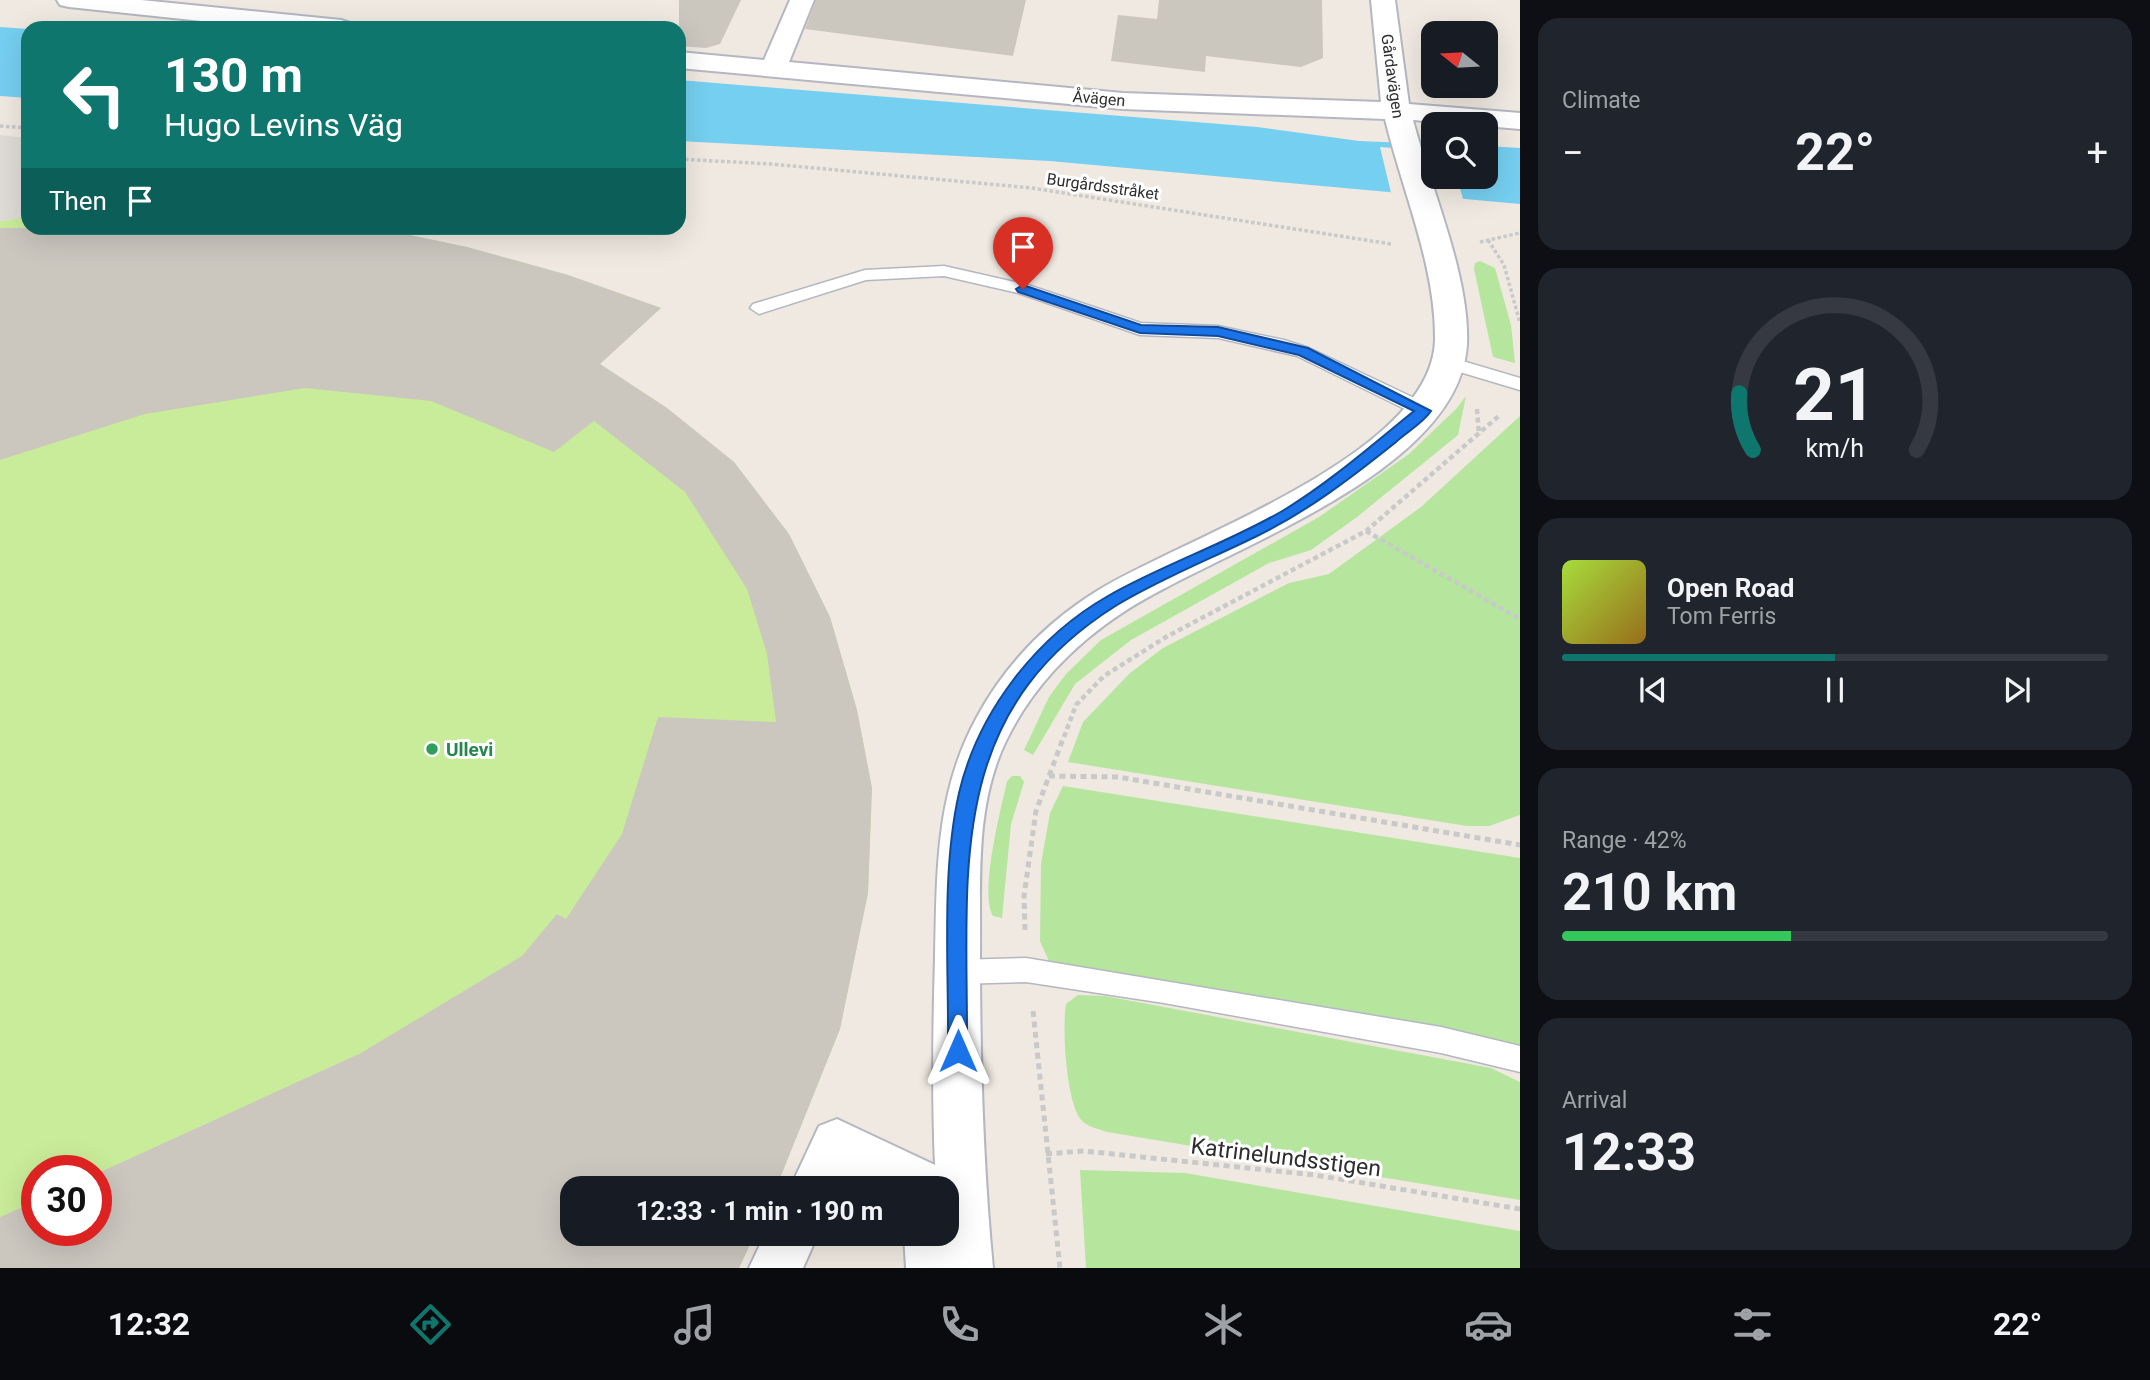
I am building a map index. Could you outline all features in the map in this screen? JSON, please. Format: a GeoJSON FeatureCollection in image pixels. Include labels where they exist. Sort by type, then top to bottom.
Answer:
{"type":"FeatureCollection","features":[{"type":"Feature","properties":{"kind":"street"},"geometry":{"type":"LineString","coordinates":[[69,0],[273,21]]}},
{"type":"Feature","properties":{"kind":"street"},"geometry":{"type":"LineString","coordinates":[[773,69],[802,0]]}},
{"type":"Feature","properties":{"kind":"street","name":"Gårdavägen"},"geometry":{"type":"LineString","coordinates":[[1383,0],[1397,111],[1450,318],[1449,363]]}},
{"type":"Feature","properties":{"kind":"street","name":"Åvägen"},"geometry":{"type":"LineString","coordinates":[[686,61],[1123,101],[1397,111],[1520,121]]}},
{"type":"Feature","properties":{"kind":"street"},"geometry":{"type":"LineString","coordinates":[[967,1268],[959,1183],[959,865],[971,778],[983,745],[1021,680],[1057,642],[1112,601],[1288,514],[1350,471],[1424,411],[1449,363]]}},
{"type":"Feature","properties":{"kind":"street"},"geometry":{"type":"LineString","coordinates":[[821,1176],[836,1144],[902,1176]]}},
{"type":"Feature","properties":{"kind":"street"},"geometry":{"type":"LineString","coordinates":[[775,1268],[786,1246]]}},
{"type":"Feature","properties":{"kind":"street"},"geometry":{"type":"LineString","coordinates":[[931,1246],[932,1268]]}},
{"type":"Feature","properties":{"kind":"lane"},"geometry":{"type":"LineString","coordinates":[[759,308],[865,275],[944,271],[1023,289],[1140,329],[1218,332],[1278,344],[1303,352],[1424,411]]}},
{"type":"Feature","properties":{"kind":"lane"},"geometry":{"type":"LineString","coordinates":[[1449,363],[1520,384]]}},
{"type":"Feature","properties":{"kind":"lane"},"geometry":{"type":"LineString","coordinates":[[957,972],[1026,970],[1428,1038],[1520,1059]]}},
{"type":"Feature","properties":{"kind":"path"},"geometry":{"type":"LineString","coordinates":[[0,126],[21,128]]}},
{"type":"Feature","properties":{"kind":"path","name":"Burgårdsstråket"},"geometry":{"type":"LineString","coordinates":[[686,159],[771,164],[1032,188],[1390,244],[1431,240],[1464,246],[1520,233]]}},
{"type":"Feature","properties":{"kind":"path"},"geometry":{"type":"LineString","coordinates":[[1489,240],[1504,265],[1520,323]]}},
{"type":"Feature","properties":{"kind":"path"},"geometry":{"type":"LineString","coordinates":[[1060,1268],[1046,1154],[1035,1024],[1026,970],[1024,896],[1036,811],[1076,705],[1104,676],[1167,637],[1366,531],[1479,436]]}},
{"type":"Feature","properties":{"kind":"path"},"geometry":{"type":"LineString","coordinates":[[1366,531],[1520,619]]}},
{"type":"Feature","properties":{"kind":"path"},"geometry":{"type":"LineString","coordinates":[[1049,776],[1118,776],[1520,845]]}},
{"type":"Feature","properties":{"kind":"path","name":"Katrinelundsstigen"},"geometry":{"type":"LineString","coordinates":[[1046,1154],[1084,1151],[1315,1175],[1520,1209]]}},
{"type":"Feature","properties":{"kind":"green space","name":"Ullevi"},"geometry":{"type":"Polygon","coordinates":[[[21,218],[21,235],[410,235],[467,247],[568,275],[661,308],[600,364],[667,408],[734,462],[789,534],[830,617],[857,710],[872,788],[868,893],[840,1029],[781,1176],[560,1176],[560,1246],[749,1246],[739,1268],[0,1268],[0,221],[21,218]]]}},
{"type":"Feature","properties":{"kind":"green space"},"geometry":{"type":"Polygon","coordinates":[[[1480,261],[1495,268],[1511,325],[1515,363],[1493,357],[1474,269],[1475,263],[1480,261]]]}},
{"type":"Feature","properties":{"kind":"green space"},"geometry":{"type":"Polygon","coordinates":[[[1466,396],[1458,435],[1357,517],[1311,550],[1269,563],[1131,640],[1075,684],[1033,755],[1024,750],[1049,697],[1066,674],[1101,640],[1319,517],[1409,454],[1466,396]]]}},
{"type":"Feature","properties":{"kind":"green space"},"geometry":{"type":"Polygon","coordinates":[[[1520,416],[1520,815],[1489,826],[1467,826],[1068,762],[1083,722],[1130,673],[1163,648],[1289,583],[1329,574],[1421,507],[1520,416]]]}},
{"type":"Feature","properties":{"kind":"green space"},"geometry":{"type":"Polygon","coordinates":[[[1012,776],[1020,776],[1024,782],[1011,824],[1002,918],[993,916],[988,889],[996,830],[1007,781],[1012,776]]]}},
{"type":"Feature","properties":{"kind":"green space"},"geometry":{"type":"Polygon","coordinates":[[[1063,786],[1520,858],[1520,1053],[1449,1030],[1049,961],[1040,941],[1041,864],[1050,813],[1063,786]]]}},
{"type":"Feature","properties":{"kind":"green space"},"geometry":{"type":"Polygon","coordinates":[[[1078,995],[1105,996],[1491,1068],[1520,1082],[1520,1200],[1107,1132],[1090,1126],[1082,1121],[1077,1112],[1066,1065],[1066,1004],[1078,995]]]}},
{"type":"Feature","properties":{"kind":"green space"},"geometry":{"type":"Polygon","coordinates":[[[1080,1170],[1185,1173],[1520,1231],[1520,1268],[1086,1268],[1080,1170]]]}},
{"type":"Feature","properties":{"kind":"shaded area"},"geometry":{"type":"Polygon","coordinates":[[[0,135],[21,137],[21,218],[0,221],[0,135]]]}},
{"type":"Feature","properties":{"kind":"water"},"geometry":{"type":"Polygon","coordinates":[[[0,27],[21,28],[21,98],[0,96],[0,27]]]}},
{"type":"Feature","properties":{"kind":"water"},"geometry":{"type":"Polygon","coordinates":[[[686,81],[1257,127],[1359,141],[1421,144],[1421,189],[1498,189],[1498,147],[1520,148],[1520,204],[1050,161],[686,141],[686,81]]]}},
{"type":"Feature","properties":{"kind":"pier"},"geometry":{"type":"Polygon","coordinates":[[[1380,147],[1421,150],[1421,189],[1460,189],[1464,203],[1392,197],[1380,147]]]}},
{"type":"Feature","properties":{"kind":"building"},"geometry":{"type":"Polygon","coordinates":[[[679,0],[741,0],[720,44],[706,48],[686,47],[686,21],[679,21],[679,0]]]}},
{"type":"Feature","properties":{"kind":"building"},"geometry":{"type":"Polygon","coordinates":[[[816,0],[1026,0],[1013,56],[805,29],[816,0]]]}},
{"type":"Feature","properties":{"kind":"building"},"geometry":{"type":"Polygon","coordinates":[[[1159,0],[1322,0],[1323,58],[1301,67],[1206,56],[1205,72],[1111,61],[1118,15],[1157,19],[1159,0]]]}},
{"type":"Feature","properties":{"kind":"building"},"geometry":{"type":"Polygon","coordinates":[[[0,228],[21,228],[21,235],[410,235],[467,247],[568,275],[661,308],[600,364],[667,408],[734,462],[789,534],[830,617],[857,710],[872,788],[868,893],[840,1029],[781,1176],[560,1176],[560,1246],[749,1246],[739,1268],[0,1268],[0,1217],[21,1208],[21,1246],[112,1246],[112,1167],[361,1053],[522,956],[557,914],[566,919],[622,834],[658,717],[776,722],[767,654],[747,589],[685,492],[594,421],[554,452],[431,401],[305,388],[145,414],[0,460],[0,228]]]}},
{"type":"Feature","properties":{"kind":"place","name":"Ullevi"},"geometry":{"type":"Point","coordinates":[432,749]}},
{"type":"Feature","properties":{"kind":"route"},"geometry":{"type":"LineString","coordinates":[[958,1051],[959,865],[965,808],[971,778],[983,745],[1021,680],[1057,642],[1083,620],[1112,601],[1288,514],[1350,471],[1424,411],[1343,370],[1278,344],[1218,332],[1140,329],[1091,315],[1023,289]]}}]}
